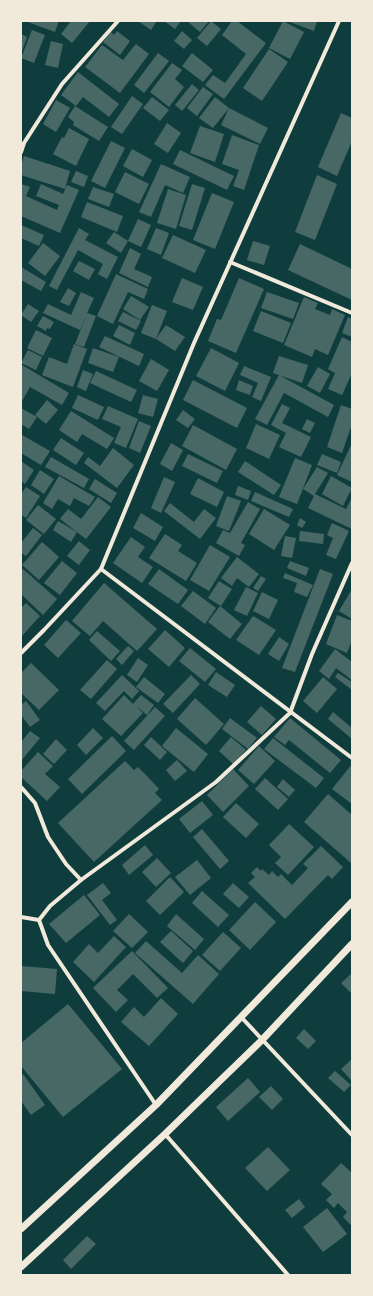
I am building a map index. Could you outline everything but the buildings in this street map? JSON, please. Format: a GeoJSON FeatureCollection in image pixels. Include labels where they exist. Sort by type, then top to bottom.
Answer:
{"type":"FeatureCollection","features":[{"type":"Feature","properties":{"kind":"street"},"geometry":{"type":"LineString","coordinates":[[21,152],[24,143],[62,84],[118,21]]}},
{"type":"Feature","properties":{"kind":"street"},"geometry":{"type":"LineString","coordinates":[[21,653],[100,569],[194,343],[339,21]]}},
{"type":"Feature","properties":{"kind":"street"},"geometry":{"type":"LineString","coordinates":[[230,262],[352,313]]}},
{"type":"Feature","properties":{"kind":"street"},"geometry":{"type":"LineString","coordinates":[[39,920],[50,906],[81,880],[216,782],[290,713],[312,654],[352,563]]}},
{"type":"Feature","properties":{"kind":"street"},"geometry":{"type":"LineString","coordinates":[[100,569],[352,758]]}},
{"type":"Feature","properties":{"kind":"street"},"geometry":{"type":"LineString","coordinates":[[21,787],[35,803],[48,837],[66,864],[81,880]]}},
{"type":"Feature","properties":{"kind":"street"},"geometry":{"type":"LineString","coordinates":[[21,1229],[156,1105],[352,902]]}},
{"type":"Feature","properties":{"kind":"street"},"geometry":{"type":"LineString","coordinates":[[21,917],[39,920]]}},
{"type":"Feature","properties":{"kind":"street"},"geometry":{"type":"LineString","coordinates":[[39,920],[48,945],[156,1105]]}},
{"type":"Feature","properties":{"kind":"street"},"geometry":{"type":"LineString","coordinates":[[21,1267],[165,1134],[262,1040],[352,944]]}},
{"type":"Feature","properties":{"kind":"street"},"geometry":{"type":"LineString","coordinates":[[241,1017],[352,1136]]}},
{"type":"Feature","properties":{"kind":"street"},"geometry":{"type":"LineString","coordinates":[[165,1134],[288,1275]]}}]}
